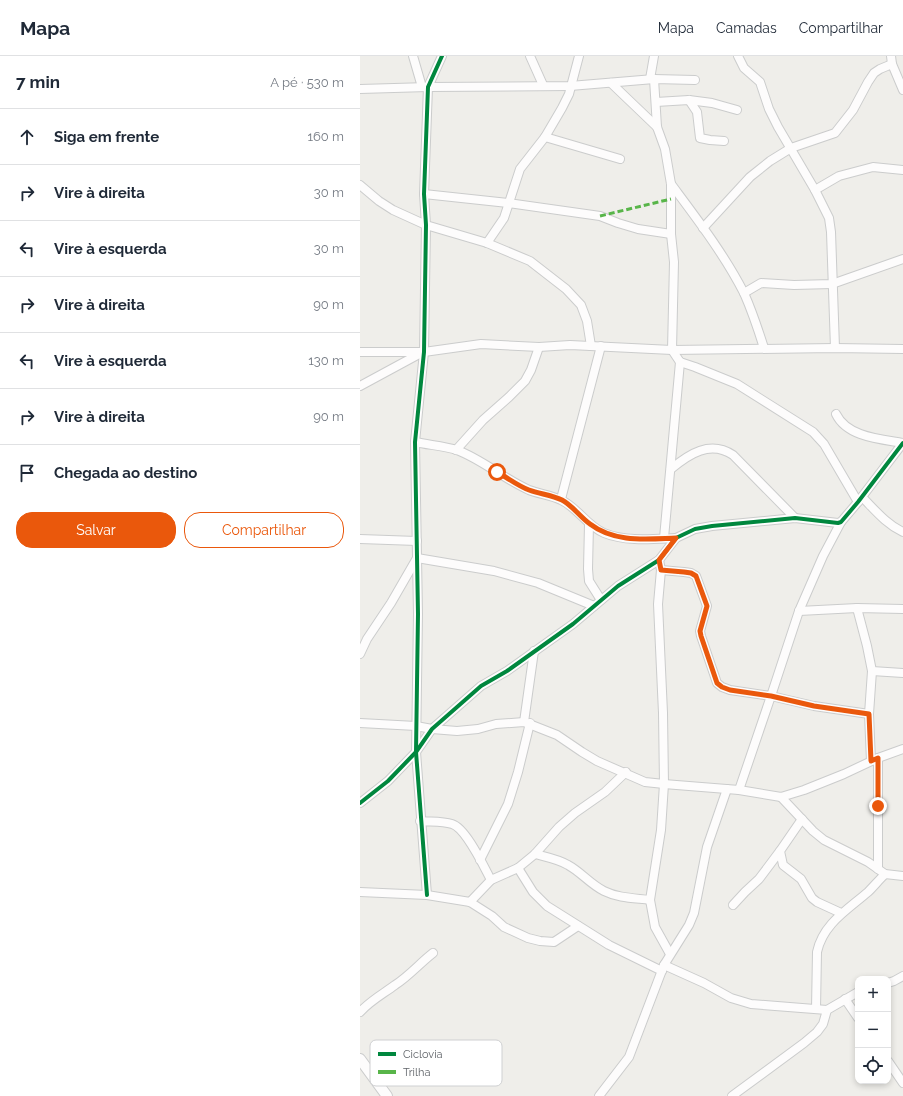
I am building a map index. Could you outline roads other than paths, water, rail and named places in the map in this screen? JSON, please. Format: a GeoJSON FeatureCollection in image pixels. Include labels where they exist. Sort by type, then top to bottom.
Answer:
{"type":"FeatureCollection","features":[{"type":"Feature","properties":{"kind":"street"},"geometry":{"type":"LineString","coordinates":[[413,56],[425,87],[424,194],[426,225],[424,352],[415,442],[418,614],[416,752],[420,821],[427,895]]}},
{"type":"Feature","properties":{"kind":"street"},"geometry":{"type":"LineString","coordinates":[[425,87],[442,56]]}},
{"type":"Feature","properties":{"kind":"street"},"geometry":{"type":"LineString","coordinates":[[530,56],[543,85]]}},
{"type":"Feature","properties":{"kind":"street"},"geometry":{"type":"LineString","coordinates":[[487,243],[504,218],[520,168],[545,137],[565,101],[579,56]]}},
{"type":"Feature","properties":{"kind":"street"},"geometry":{"type":"LineString","coordinates":[[654,56],[652,79],[658,127],[665,148],[671,184],[671,234],[674,270],[672,350],[680,362],[737,384],[813,432],[824,444],[860,500],[893,528],[903,532]]}},
{"type":"Feature","properties":{"kind":"street"},"geometry":{"type":"LineString","coordinates":[[738,56],[744,68],[760,82],[769,109],[778,127],[816,190],[829,218],[831,232],[835,348]]}},
{"type":"Feature","properties":{"kind":"street"},"geometry":{"type":"LineString","coordinates":[[703,228],[750,177],[770,161],[791,148],[835,133],[854,110],[874,73],[892,60],[903,90]]}},
{"type":"Feature","properties":{"kind":"street"},"geometry":{"type":"LineString","coordinates":[[360,89],[543,85],[570,86],[652,79],[695,80]]}},
{"type":"Feature","properties":{"kind":"street"},"geometry":{"type":"LineString","coordinates":[[611,83],[658,127]]}},
{"type":"Feature","properties":{"kind":"street"},"geometry":{"type":"LineString","coordinates":[[656,102],[689,100],[737,110]]}},
{"type":"Feature","properties":{"kind":"street"},"geometry":{"type":"LineString","coordinates":[[689,100],[697,112],[700,138],[724,141]]}},
{"type":"Feature","properties":{"kind":"street"},"geometry":{"type":"LineString","coordinates":[[545,137],[620,160]]}},
{"type":"Feature","properties":{"kind":"street"},"geometry":{"type":"LineString","coordinates":[[816,190],[839,176],[873,167],[903,170]]}},
{"type":"Feature","properties":{"kind":"street"},"geometry":{"type":"LineString","coordinates":[[671,184],[714,242],[744,293],[758,327],[764,348]]}},
{"type":"Feature","properties":{"kind":"street"},"geometry":{"type":"LineString","coordinates":[[360,185],[393,210],[426,225],[487,243],[530,261],[566,289],[582,305],[587,321],[591,346]]}},
{"type":"Feature","properties":{"kind":"street"},"geometry":{"type":"LineString","coordinates":[[424,194],[508,203],[600,216],[618,223],[671,234]]}},
{"type":"Feature","properties":{"kind":"street"},"geometry":{"type":"LineString","coordinates":[[744,293],[761,283],[794,285],[832,284],[903,259]]}},
{"type":"Feature","properties":{"kind":"street"},"geometry":{"type":"LineString","coordinates":[[360,352],[424,352],[481,344],[539,347],[570,345],[672,350],[764,348],[903,349]]}},
{"type":"Feature","properties":{"kind":"street"},"geometry":{"type":"LineString","coordinates":[[561,499],[601,346]]}},
{"type":"Feature","properties":{"kind":"street"},"geometry":{"type":"LineString","coordinates":[[456,450],[483,420],[510,397],[525,381],[531,370],[539,347]]}},
{"type":"Feature","properties":{"kind":"street"},"geometry":{"type":"LineString","coordinates":[[360,386],[424,352]]}},
{"type":"Feature","properties":{"kind":"street"},"geometry":{"type":"LineString","coordinates":[[664,538],[680,362]]}},
{"type":"Feature","properties":{"kind":"street"},"geometry":{"type":"LineString","coordinates":[[739,790],[799,611],[823,556],[841,522],[860,500],[903,443],[874,438],[846,427],[839,421],[836,414]]}},
{"type":"Feature","properties":{"kind":"street"},"geometry":{"type":"LineString","coordinates":[[415,442],[456,450],[470,456],[529,490],[561,499],[589,524],[603,533],[620,538],[676,538],[695,529],[712,526],[795,518],[838,523],[841,522]]}},
{"type":"Feature","properties":{"kind":"street"},"geometry":{"type":"LineString","coordinates":[[671,469],[686,457],[699,451],[714,448],[726,451],[733,455],[795,518]]}},
{"type":"Feature","properties":{"kind":"street"},"geometry":{"type":"LineString","coordinates":[[589,524],[589,580],[601,600]]}},
{"type":"Feature","properties":{"kind":"street"},"geometry":{"type":"LineString","coordinates":[[360,803],[388,781],[416,752],[432,729],[481,686],[507,671],[573,624],[618,586],[659,560],[676,538]]}},
{"type":"Feature","properties":{"kind":"street"},"geometry":{"type":"LineString","coordinates":[[360,539],[417,541]]}},
{"type":"Feature","properties":{"kind":"street"},"geometry":{"type":"LineString","coordinates":[[417,558],[494,571],[538,582],[594,606]]}},
{"type":"Feature","properties":{"kind":"street"},"geometry":{"type":"LineString","coordinates":[[360,654],[367,639],[391,603],[417,558]]}},
{"type":"Feature","properties":{"kind":"street"},"geometry":{"type":"LineString","coordinates":[[659,560],[661,570],[658,610],[663,713],[664,784],[661,830],[650,900],[655,927],[670,954]]}},
{"type":"Feature","properties":{"kind":"street"},"geometry":{"type":"LineString","coordinates":[[661,570],[691,573],[696,576],[707,606],[700,631],[701,636],[717,683],[722,687],[730,690],[771,696],[814,706],[869,714]]}},
{"type":"Feature","properties":{"kind":"street"},"geometry":{"type":"LineString","coordinates":[[799,611],[857,608],[903,609]]}},
{"type":"Feature","properties":{"kind":"street"},"geometry":{"type":"LineString","coordinates":[[816,1009],[817,952],[819,943],[833,921],[868,892],[882,872],[875,759],[869,714],[872,671],[857,608]]}},
{"type":"Feature","properties":{"kind":"street"},"geometry":{"type":"LineString","coordinates":[[480,860],[508,804],[518,772],[527,723],[534,651]]}},
{"type":"Feature","properties":{"kind":"street"},"geometry":{"type":"LineString","coordinates":[[872,671],[903,673]]}},
{"type":"Feature","properties":{"kind":"street"},"geometry":{"type":"LineString","coordinates":[[360,723],[457,730],[478,729],[496,724],[527,723],[557,735],[582,752],[645,782],[739,790],[781,797],[804,790],[844,774],[875,759],[903,749]]}},
{"type":"Feature","properties":{"kind":"street"},"geometry":{"type":"LineString","coordinates":[[470,902],[490,880],[518,868],[535,854],[575,813],[605,792],[626,772]]}},
{"type":"Feature","properties":{"kind":"street"},"geometry":{"type":"LineString","coordinates":[[599,1096],[629,1057],[663,968],[670,954],[689,925],[694,913],[707,847],[727,789]]}},
{"type":"Feature","properties":{"kind":"street"},"geometry":{"type":"LineString","coordinates":[[781,797],[813,831],[824,840],[868,862],[882,872],[903,876]]}},
{"type":"Feature","properties":{"kind":"street"},"geometry":{"type":"LineString","coordinates":[[733,905],[759,879],[802,819]]}},
{"type":"Feature","properties":{"kind":"street"},"geometry":{"type":"LineString","coordinates":[[420,821],[451,824],[462,830],[490,880]]}},
{"type":"Feature","properties":{"kind":"street"},"geometry":{"type":"LineString","coordinates":[[780,851],[783,865],[801,879],[812,898],[817,902],[841,913]]}},
{"type":"Feature","properties":{"kind":"street"},"geometry":{"type":"LineString","coordinates":[[535,854],[568,865],[592,884],[604,891],[623,897],[650,900]]}},
{"type":"Feature","properties":{"kind":"street"},"geometry":{"type":"LineString","coordinates":[[518,868],[533,892],[547,906],[609,944],[663,968],[704,983],[731,998],[744,1002],[767,1006],[828,1010]]}},
{"type":"Feature","properties":{"kind":"street"},"geometry":{"type":"LineString","coordinates":[[360,892],[427,895],[470,902],[492,916],[504,927],[528,938],[540,941],[554,942],[578,926]]}},
{"type":"Feature","properties":{"kind":"street"},"geometry":{"type":"LineString","coordinates":[[360,1012],[369,1002],[400,982],[433,952]]}},
{"type":"Feature","properties":{"kind":"street"},"geometry":{"type":"LineString","coordinates":[[891,982],[902,978]]}},
{"type":"Feature","properties":{"kind":"street"},"geometry":{"type":"LineString","coordinates":[[732,1096],[804,1044],[823,1024],[828,1010],[855,994]]}},
{"type":"Feature","properties":{"kind":"street"},"geometry":{"type":"LineString","coordinates":[[845,999],[855,1014]]}},
{"type":"Feature","properties":{"kind":"street"},"geometry":{"type":"LineString","coordinates":[[360,1059],[370,1073]]}},
{"type":"Feature","properties":{"kind":"street"},"geometry":{"type":"LineString","coordinates":[[891,1065],[903,1083]]}},
{"type":"Feature","properties":{"kind":"street"},"geometry":{"type":"LineString","coordinates":[[380,1086],[387,1096]]}}]}
